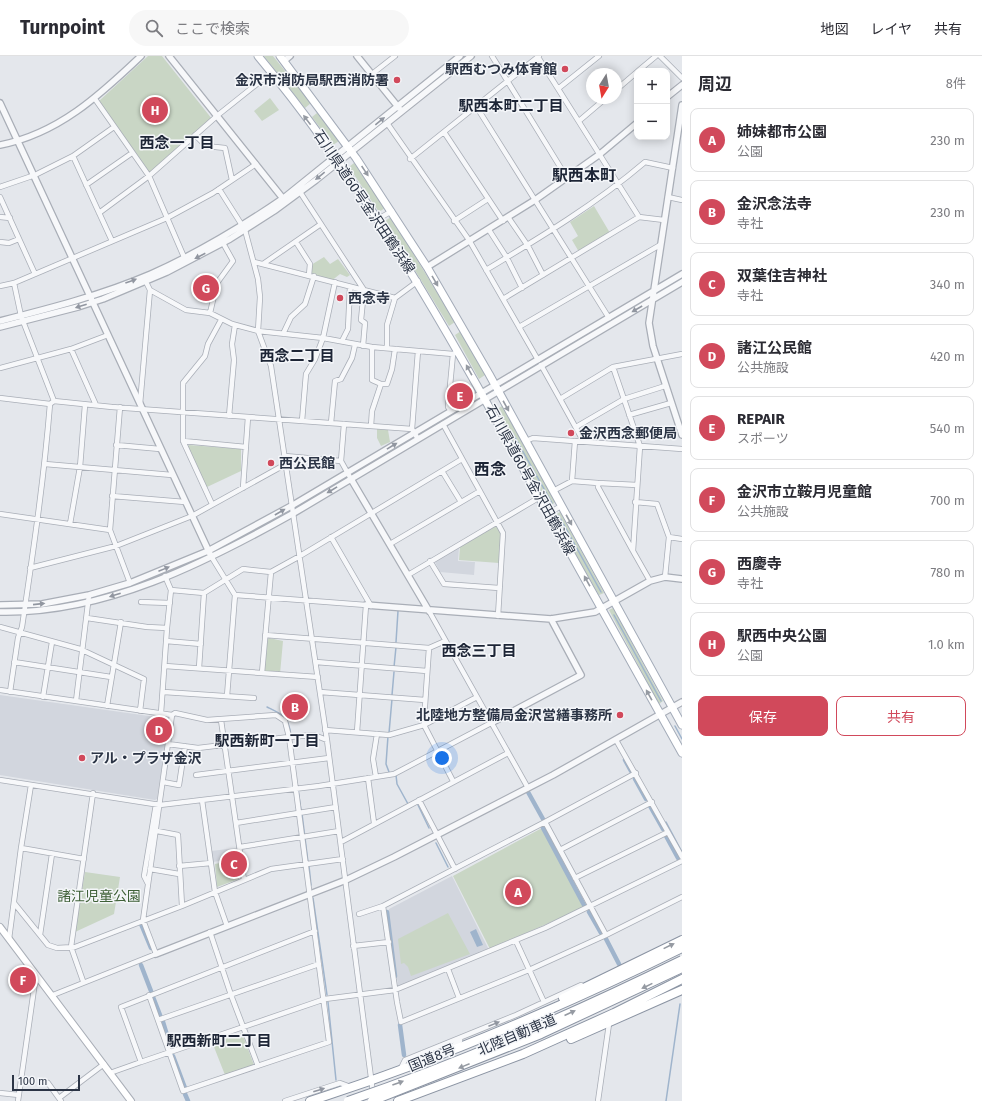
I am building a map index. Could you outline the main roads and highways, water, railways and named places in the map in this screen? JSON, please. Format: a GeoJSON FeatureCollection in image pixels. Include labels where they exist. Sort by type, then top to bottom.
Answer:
{"type":"FeatureCollection","features":[{"type":"Feature","properties":{"kind":"highway"},"geometry":{"type":"LineString","coordinates":[[496,1032],[511,1023],[682,940]]}},
{"type":"Feature","properties":{"kind":"highway","name":"国道8号"},"geometry":{"type":"LineString","coordinates":[[310,1101],[399,1071],[496,1032],[585,994],[682,948]]}},
{"type":"Feature","properties":{"kind":"highway","name":"北陸自動車道"},"geometry":{"type":"LineString","coordinates":[[348,1101],[421,1075],[539,1027],[682,960]]}},
{"type":"Feature","properties":{"kind":"highway","name":"北陸自動車道"},"geometry":{"type":"LineString","coordinates":[[373,1101],[541,1034],[682,968]]}},
{"type":"Feature","properties":{"kind":"highway","name":"国道8号"},"geometry":{"type":"LineString","coordinates":[[398,1101],[481,1071],[543,1045],[614,1013],[682,979]]}},
{"type":"Feature","properties":{"kind":"highway"},"geometry":{"type":"LineString","coordinates":[[543,1045],[561,1043],[609,1024],[682,990]]}},
{"type":"Feature","properties":{"kind":"main road","name":"石川県道60号金沢田鶴浜線"},"geometry":{"type":"LineString","coordinates":[[258,56],[272,72],[337,159],[418,281],[456,352],[483,396],[540,497],[682,753]]}},
{"type":"Feature","properties":{"kind":"main road","name":"石川県道60号金沢田鶴浜線"},"geometry":{"type":"LineString","coordinates":[[282,58],[349,149],[392,211],[427,267],[497,388],[682,725]]}},
{"type":"Feature","properties":{"kind":"main road"},"geometry":{"type":"LineString","coordinates":[[0,927],[53,995],[131,1101]]}},
{"type":"Feature","properties":{"kind":"water"},"geometry":{"type":"Polygon","coordinates":[[[476,929],[483,945],[477,947],[470,932],[476,929]]]}},
{"type":"Feature","properties":{"kind":"waterway"},"geometry":{"type":"LineString","coordinates":[[513,434],[552,503]]}},
{"type":"Feature","properties":{"kind":"waterway"},"geometry":{"type":"LineString","coordinates":[[559,516],[601,592]]}},
{"type":"Feature","properties":{"kind":"waterway"},"geometry":{"type":"LineString","coordinates":[[396,642],[398,611]]}},
{"type":"Feature","properties":{"kind":"waterway"},"geometry":{"type":"LineString","coordinates":[[614,615],[661,701]]}},
{"type":"Feature","properties":{"kind":"waterway"},"geometry":{"type":"LineString","coordinates":[[394,667],[396,647]]}},
{"type":"Feature","properties":{"kind":"waterway"},"geometry":{"type":"LineString","coordinates":[[392,695],[394,672]]}},
{"type":"Feature","properties":{"kind":"waterway"},"geometry":{"type":"LineString","coordinates":[[389,733],[392,699]]}},
{"type":"Feature","properties":{"kind":"waterway"},"geometry":{"type":"LineString","coordinates":[[267,707],[278,712],[287,720],[291,735]]}},
{"type":"Feature","properties":{"kind":"waterway"},"geometry":{"type":"LineString","coordinates":[[675,726],[682,739]]}},
{"type":"Feature","properties":{"kind":"waterway"},"geometry":{"type":"LineString","coordinates":[[388,736],[386,764],[389,772]]}},
{"type":"Feature","properties":{"kind":"waterway"},"geometry":{"type":"LineString","coordinates":[[625,760],[631,771]]}},
{"type":"Feature","properties":{"kind":"waterway"},"geometry":{"type":"LineString","coordinates":[[396,775],[397,784],[408,804]]}},
{"type":"Feature","properties":{"kind":"waterway"},"geometry":{"type":"LineString","coordinates":[[635,779],[646,799]]}},
{"type":"Feature","properties":{"kind":"waterway"},"geometry":{"type":"LineString","coordinates":[[298,790],[301,810]]}},
{"type":"Feature","properties":{"kind":"waterway"},"geometry":{"type":"LineString","coordinates":[[528,792],[543,819]]}},
{"type":"Feature","properties":{"kind":"waterway"},"geometry":{"type":"LineString","coordinates":[[418,805],[429,828]]}},
{"type":"Feature","properties":{"kind":"waterway"},"geometry":{"type":"LineString","coordinates":[[650,806],[663,829]]}},
{"type":"Feature","properties":{"kind":"waterway"},"geometry":{"type":"LineString","coordinates":[[302,814],[308,862]]}},
{"type":"Feature","properties":{"kind":"waterway"},"geometry":{"type":"LineString","coordinates":[[666,822],[682,852]]}},
{"type":"Feature","properties":{"kind":"waterway"},"geometry":{"type":"LineString","coordinates":[[543,828],[584,905]]}},
{"type":"Feature","properties":{"kind":"waterway"},"geometry":{"type":"LineString","coordinates":[[666,836],[678,858]]}},
{"type":"Feature","properties":{"kind":"waterway"},"geometry":{"type":"LineString","coordinates":[[436,843],[448,867]]}},
{"type":"Feature","properties":{"kind":"waterway"},"geometry":{"type":"LineString","coordinates":[[309,866],[311,885]]}},
{"type":"Feature","properties":{"kind":"waterway"},"geometry":{"type":"LineString","coordinates":[[313,898],[327,995]]}},
{"type":"Feature","properties":{"kind":"waterway"},"geometry":{"type":"LineString","coordinates":[[387,912],[395,976]]}},
{"type":"Feature","properties":{"kind":"waterway"},"geometry":{"type":"LineString","coordinates":[[589,912],[601,933]]}},
{"type":"Feature","properties":{"kind":"waterway"},"geometry":{"type":"LineString","coordinates":[[141,924],[151,948]]}},
{"type":"Feature","properties":{"kind":"waterway"},"geometry":{"type":"LineString","coordinates":[[605,937],[619,964]]}},
{"type":"Feature","properties":{"kind":"waterway"},"geometry":{"type":"LineString","coordinates":[[141,965],[151,991]]}},
{"type":"Feature","properties":{"kind":"waterway"},"geometry":{"type":"LineString","coordinates":[[153,997],[160,1015]]}},
{"type":"Feature","properties":{"kind":"waterway"},"geometry":{"type":"LineString","coordinates":[[328,1002],[336,1080]]}},
{"type":"Feature","properties":{"kind":"waterway"},"geometry":{"type":"LineString","coordinates":[[666,1101],[680,1004]]}},
{"type":"Feature","properties":{"kind":"waterway"},"geometry":{"type":"LineString","coordinates":[[163,1022],[170,1045]]}},
{"type":"Feature","properties":{"kind":"waterway"},"geometry":{"type":"LineString","coordinates":[[400,1025],[404,1055]]}},
{"type":"Feature","properties":{"kind":"waterway"},"geometry":{"type":"LineString","coordinates":[[173,1056],[185,1088]]}},
{"type":"Feature","properties":{"kind":"waterway"},"geometry":{"type":"LineString","coordinates":[[185,1094],[188,1101]]}},
{"type":"Feature","properties":{"kind":"place","name":"駅西むつみ体育館"},"geometry":{"type":"Point","coordinates":[565,69]}},
{"type":"Feature","properties":{"kind":"place","name":"金沢市消防局駅西消防署"},"geometry":{"type":"Point","coordinates":[397,80]}},
{"type":"Feature","properties":{"kind":"place","name":"駅西中央公園"},"geometry":{"type":"Point","coordinates":[155,110]}},
{"type":"Feature","properties":{"kind":"place","name":"西慶寺"},"geometry":{"type":"Point","coordinates":[206,288]}},
{"type":"Feature","properties":{"kind":"place","name":"西念寺"},"geometry":{"type":"Point","coordinates":[340,298]}},
{"type":"Feature","properties":{"kind":"place","name":"REPAIR"},"geometry":{"type":"Point","coordinates":[460,396]}},
{"type":"Feature","properties":{"kind":"place","name":"金沢西念郵便局"},"geometry":{"type":"Point","coordinates":[571,433]}},
{"type":"Feature","properties":{"kind":"place","name":"西公民館"},"geometry":{"type":"Point","coordinates":[271,463]}},
{"type":"Feature","properties":{"kind":"place","name":"金沢念法寺"},"geometry":{"type":"Point","coordinates":[295,707]}},
{"type":"Feature","properties":{"kind":"place","name":"北陸地方整備局金沢営繕事務所"},"geometry":{"type":"Point","coordinates":[620,715]}},
{"type":"Feature","properties":{"kind":"place","name":"諸江公民館"},"geometry":{"type":"Point","coordinates":[159,730]}},
{"type":"Feature","properties":{"kind":"place","name":"アル・プラザ金沢"},"geometry":{"type":"Point","coordinates":[82,758]}},
{"type":"Feature","properties":{"kind":"place","name":"双葉住吉神社"},"geometry":{"type":"Point","coordinates":[234,864]}},
{"type":"Feature","properties":{"kind":"place","name":"姉妹都市公園"},"geometry":{"type":"Point","coordinates":[518,892]}},
{"type":"Feature","properties":{"kind":"place","name":"金沢市立鞍月児童館"},"geometry":{"type":"Point","coordinates":[23,980]}},
{"type":"Feature","properties":{"kind":"district","name":"駅西本町二丁目"},"geometry":{"type":"Point","coordinates":[511,106]}},
{"type":"Feature","properties":{"kind":"district","name":"西念一丁目"},"geometry":{"type":"Point","coordinates":[177,143]}},
{"type":"Feature","properties":{"kind":"district","name":"駅西本町"},"geometry":{"type":"Point","coordinates":[584,175]}},
{"type":"Feature","properties":{"kind":"district","name":"西念二丁目"},"geometry":{"type":"Point","coordinates":[297,356]}},
{"type":"Feature","properties":{"kind":"district","name":"西念"},"geometry":{"type":"Point","coordinates":[490,469]}},
{"type":"Feature","properties":{"kind":"district","name":"西念三丁目"},"geometry":{"type":"Point","coordinates":[479,651]}},
{"type":"Feature","properties":{"kind":"district","name":"駅西新町一丁目"},"geometry":{"type":"Point","coordinates":[267,741]}},
{"type":"Feature","properties":{"kind":"district","name":"駅西新町二丁目"},"geometry":{"type":"Point","coordinates":[219,1041]}},
{"type":"Feature","properties":{"kind":"park label","name":"諸江児童公園"},"geometry":{"type":"Point","coordinates":[99,896]}}]}
